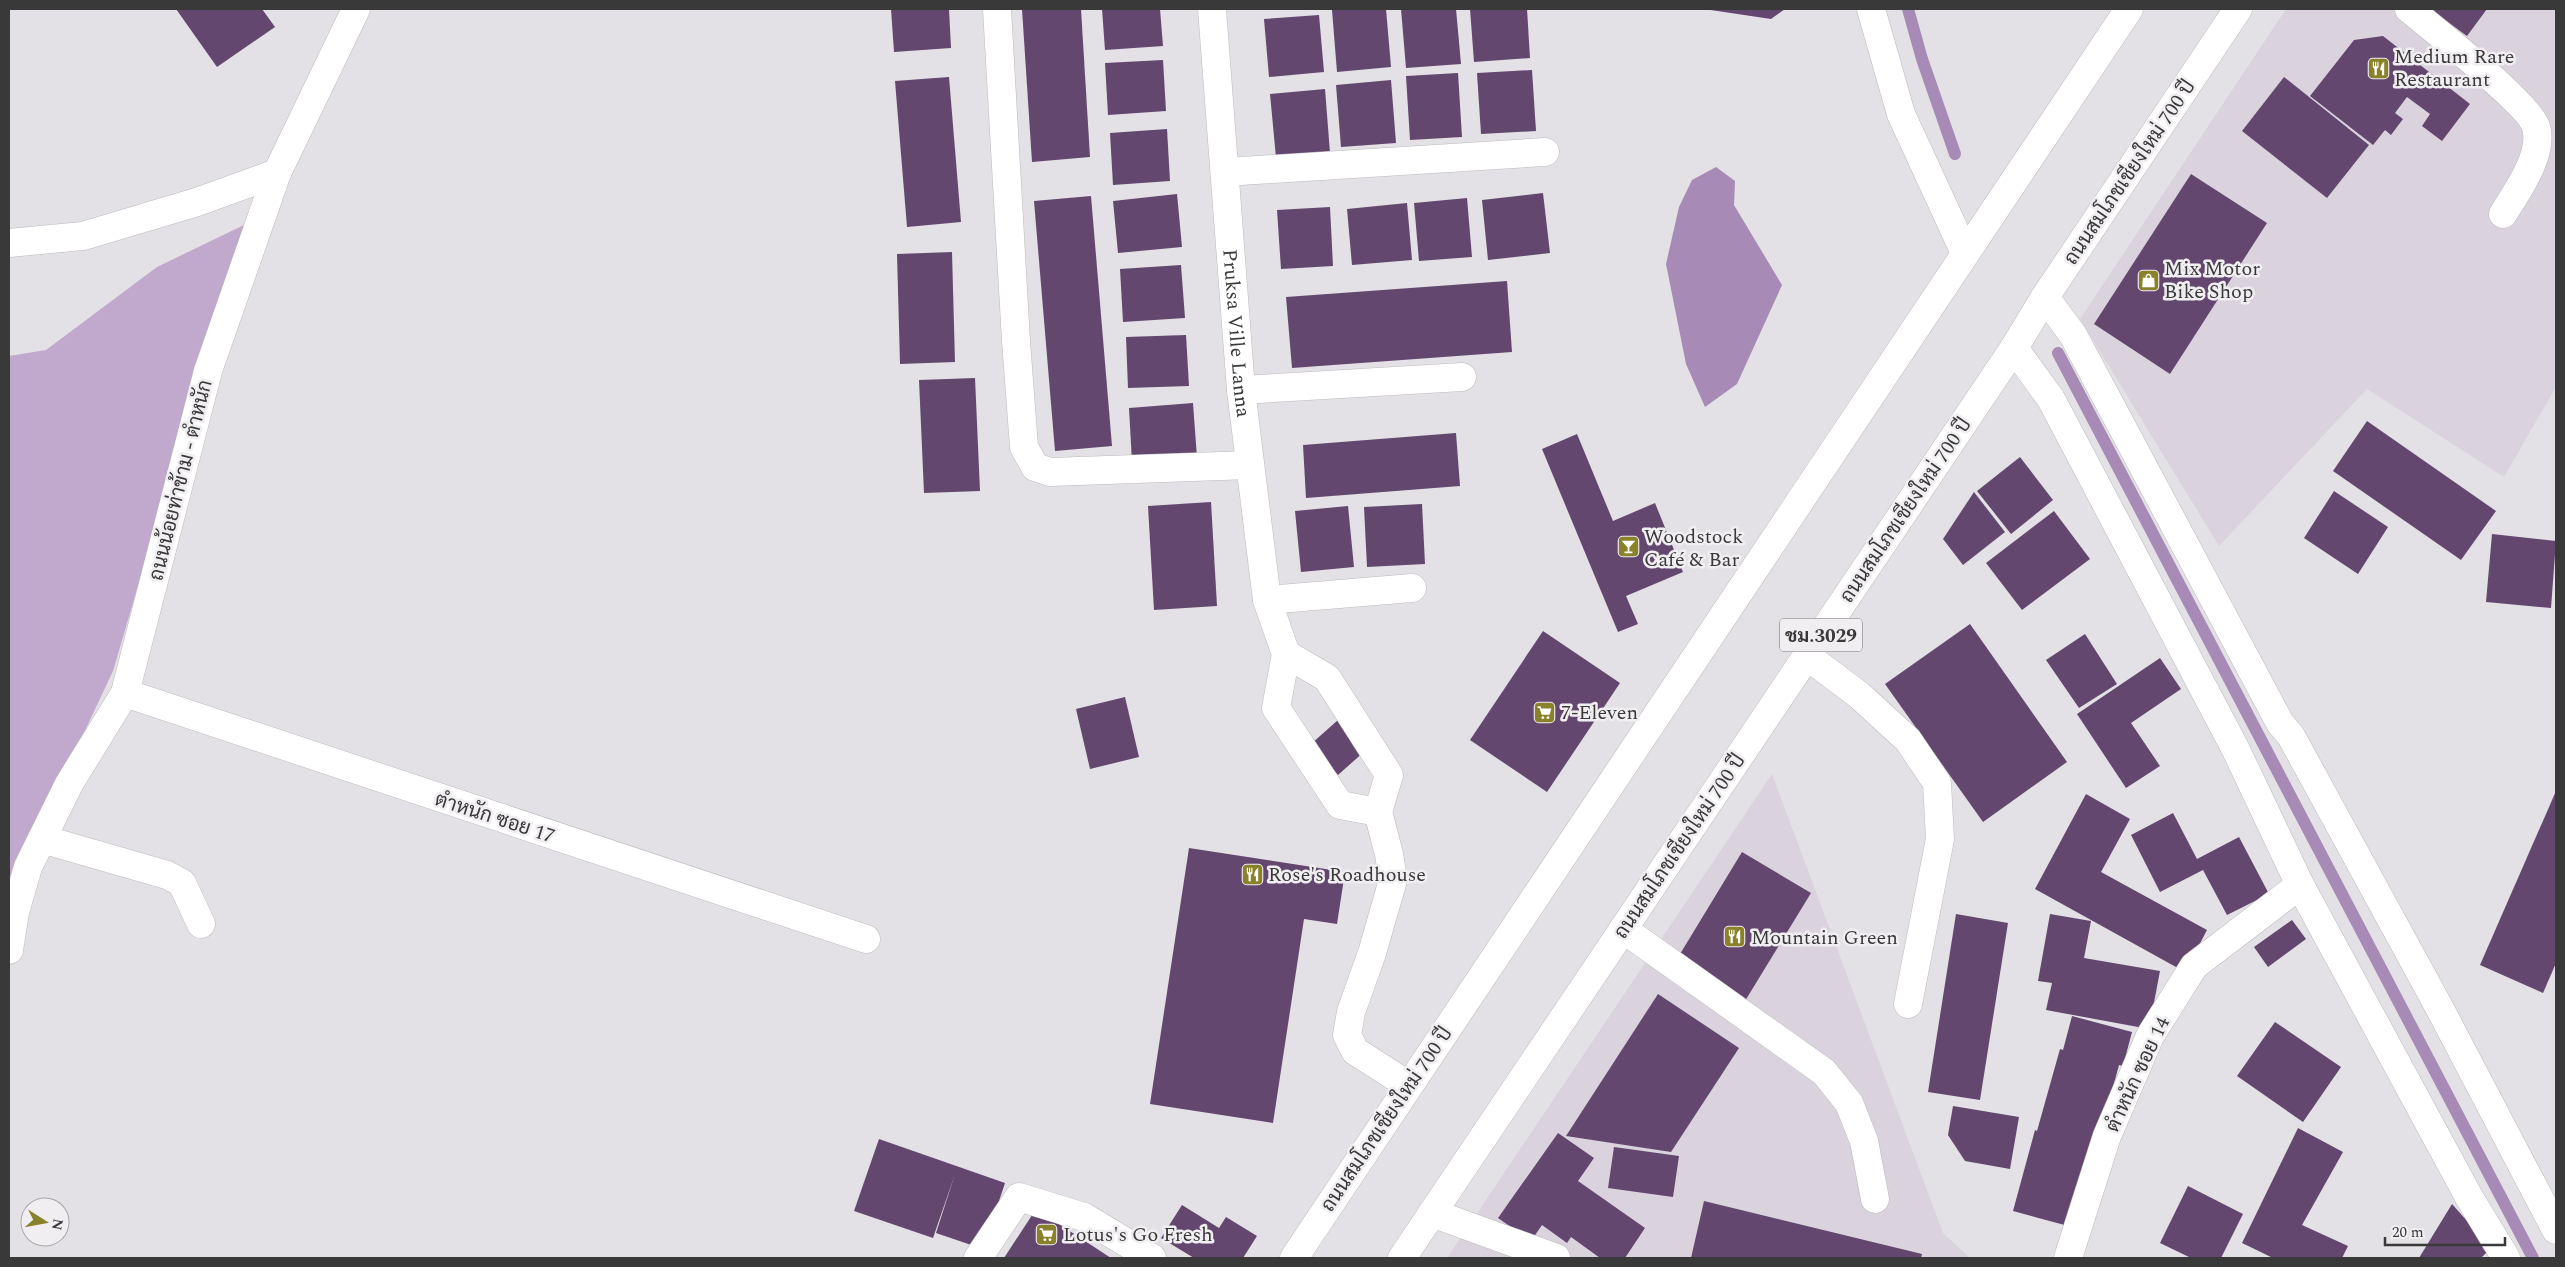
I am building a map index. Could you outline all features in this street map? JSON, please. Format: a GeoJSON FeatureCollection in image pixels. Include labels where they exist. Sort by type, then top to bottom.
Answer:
{"type":"FeatureCollection","features":[{"type":"Feature","properties":{"kind":"street","name":"ถนนน้อยท่าข้าม - ตำหนัก"},"geometry":{"type":"LineString","coordinates":[[9,950],[20,894],[28,867],[69,784],[125,693],[208,371],[277,173],[356,9]]}},
{"type":"Feature","properties":{"kind":"street"},"geometry":{"type":"LineString","coordinates":[[997,9],[1024,447],[1035,467],[1050,472],[1250,465]]}},
{"type":"Feature","properties":{"kind":"street","name":"Pruksa Ville Lanna"},"geometry":{"type":"LineString","coordinates":[[1212,9],[1241,390],[1267,600],[1286,654],[1276,708],[1340,805],[1378,812]]}},
{"type":"Feature","properties":{"kind":"street"},"geometry":{"type":"LineString","coordinates":[[1871,9],[1901,114],[1965,253]]}},
{"type":"Feature","properties":{"kind":"street","name":"ถนนสมโภชเชียงใหม่ 700 ปี"},"geometry":{"type":"LineString","coordinates":[[1294,1258],[2129,9]]}},
{"type":"Feature","properties":{"kind":"street","name":"ถนนสมโภชเชียงใหม่ 700 ปี"},"geometry":{"type":"LineString","coordinates":[[1402,1258],[2014,348],[2045,297],[2238,9]]}},
{"type":"Feature","properties":{"kind":"street"},"geometry":{"type":"LineString","coordinates":[[2409,9],[2526,110],[2536,127],[2535,159],[2503,214]]}},
{"type":"Feature","properties":{"kind":"street"},"geometry":{"type":"LineString","coordinates":[[1225,172],[1545,152]]}},
{"type":"Feature","properties":{"kind":"street"},"geometry":{"type":"LineString","coordinates":[[9,243],[83,236],[197,202],[277,173]]}},
{"type":"Feature","properties":{"kind":"street"},"geometry":{"type":"LineString","coordinates":[[2045,297],[2073,335],[2280,722],[2291,736],[2420,972],[2556,1230]]}},
{"type":"Feature","properties":{"kind":"street"},"geometry":{"type":"LineString","coordinates":[[2014,348],[2051,399],[2236,750],[2300,884],[2503,1257]]}},
{"type":"Feature","properties":{"kind":"street"},"geometry":{"type":"LineString","coordinates":[[1241,390],[1462,377]]}},
{"type":"Feature","properties":{"kind":"street"},"geometry":{"type":"LineString","coordinates":[[1267,600],[1412,588]]}},
{"type":"Feature","properties":{"kind":"street"},"geometry":{"type":"LineString","coordinates":[[1286,654],[1327,678],[1389,775],[1378,812],[1393,880],[1352,1012],[1347,1035],[1355,1051],[1408,1085]]}},
{"type":"Feature","properties":{"kind":"street"},"geometry":{"type":"LineString","coordinates":[[1807,656],[1859,695],[1908,740],[1937,783],[1940,839],[1908,1004]]}},
{"type":"Feature","properties":{"kind":"street","name":"ตำหนัก ซอย 17"},"geometry":{"type":"LineString","coordinates":[[125,693],[866,939]]}},
{"type":"Feature","properties":{"kind":"street"},"geometry":{"type":"LineString","coordinates":[[42,839],[167,875],[182,883],[201,924]]}},
{"type":"Feature","properties":{"kind":"street","name":"ตำหนัก ซอย 14"},"geometry":{"type":"LineString","coordinates":[[2068,1258],[2107,1136],[2155,1028],[2194,966],[2300,884]]}},
{"type":"Feature","properties":{"kind":"street"},"geometry":{"type":"LineString","coordinates":[[1623,929],[1824,1072],[1849,1103],[1864,1140],[1875,1200]]}},
{"type":"Feature","properties":{"kind":"street"},"geometry":{"type":"LineString","coordinates":[[978,1258],[1019,1197],[1084,1217],[1152,1258]]}},
{"type":"Feature","properties":{"kind":"street"},"geometry":{"type":"LineString","coordinates":[[1432,1214],[1556,1258]]}},
{"type":"Feature","properties":{"kind":"shaded area"},"geometry":{"type":"Polygon","coordinates":[[[2286,9],[2556,9],[2556,387],[2504,477],[2367,389],[2219,546],[2080,319],[2286,9]]]}},
{"type":"Feature","properties":{"kind":"shaded area"},"geometry":{"type":"Polygon","coordinates":[[[1716,167],[1735,181],[1734,205],[1782,285],[1737,384],[1705,407],[1686,364],[1666,264],[1679,207],[1692,180],[1716,167]]]}},
{"type":"Feature","properties":{"kind":"shaded area"},"geometry":{"type":"Polygon","coordinates":[[[244,225],[113,671],[9,892],[9,356],[46,350],[157,267],[244,225]]]}},
{"type":"Feature","properties":{"kind":"shaded area"},"geometry":{"type":"Polygon","coordinates":[[[1772,774],[1943,1233],[1970,1258],[1447,1258],[1772,774]]]}},
{"type":"Feature","properties":{"kind":"building"},"geometry":{"type":"Polygon","coordinates":[[[176,9],[262,9],[275,27],[217,67],[176,9]]]}},
{"type":"Feature","properties":{"kind":"building"},"geometry":{"type":"Polygon","coordinates":[[[891,9],[949,9],[951,48],[894,52],[891,9]]]}},
{"type":"Feature","properties":{"kind":"building"},"geometry":{"type":"Polygon","coordinates":[[[1022,9],[1081,9],[1090,157],[1032,162],[1022,9]]]}},
{"type":"Feature","properties":{"kind":"building"},"geometry":{"type":"Polygon","coordinates":[[[1102,9],[1160,9],[1163,46],[1105,50],[1102,9]]]}},
{"type":"Feature","properties":{"kind":"building"},"geometry":{"type":"Polygon","coordinates":[[[1386,9],[1391,67],[1337,72],[1332,10],[1386,9]]]}},
{"type":"Feature","properties":{"kind":"building"},"geometry":{"type":"Polygon","coordinates":[[[1401,9],[1456,9],[1461,64],[1406,68],[1401,9]]]}},
{"type":"Feature","properties":{"kind":"building"},"geometry":{"type":"Polygon","coordinates":[[[1470,9],[1527,9],[1530,58],[1474,62],[1470,9]]]}},
{"type":"Feature","properties":{"kind":"building"},"geometry":{"type":"Polygon","coordinates":[[[1704,9],[1785,9],[1771,19],[1704,9]]]}},
{"type":"Feature","properties":{"kind":"building"},"geometry":{"type":"Polygon","coordinates":[[[2430,9],[2487,9],[2467,36],[2430,9]]]}},
{"type":"Feature","properties":{"kind":"building"},"geometry":{"type":"Polygon","coordinates":[[[1319,15],[1324,72],[1269,77],[1264,19],[1319,15]]]}},
{"type":"Feature","properties":{"kind":"building","name":"Medium Rare Restaurant"},"geometry":{"type":"Polygon","coordinates":[[[2383,36],[2470,104],[2442,141],[2422,126],[2430,114],[2407,97],[2395,113],[2403,119],[2391,135],[2385,130],[2373,145],[2310,96],[2354,40],[2383,36]]]}},
{"type":"Feature","properties":{"kind":"building"},"geometry":{"type":"Polygon","coordinates":[[[1163,60],[1166,111],[1108,115],[1105,63],[1163,60]]]}},
{"type":"Feature","properties":{"kind":"building"},"geometry":{"type":"Polygon","coordinates":[[[1532,70],[1536,131],[1481,134],[1477,73],[1532,70]]]}},
{"type":"Feature","properties":{"kind":"building"},"geometry":{"type":"Polygon","coordinates":[[[1458,73],[1462,137],[1410,140],[1406,76],[1458,73]]]}},
{"type":"Feature","properties":{"kind":"building"},"geometry":{"type":"Polygon","coordinates":[[[949,77],[961,222],[907,227],[895,81],[949,77]]]}},
{"type":"Feature","properties":{"kind":"building"},"geometry":{"type":"Polygon","coordinates":[[[2284,77],[2369,145],[2327,198],[2242,131],[2284,77]]]}},
{"type":"Feature","properties":{"kind":"building"},"geometry":{"type":"Polygon","coordinates":[[[1391,80],[1396,143],[1341,147],[1336,85],[1391,80]]]}},
{"type":"Feature","properties":{"kind":"building"},"geometry":{"type":"Polygon","coordinates":[[[1325,89],[1330,153],[1276,158],[1270,94],[1325,89]]]}},
{"type":"Feature","properties":{"kind":"building"},"geometry":{"type":"Polygon","coordinates":[[[1167,129],[1170,181],[1113,185],[1110,133],[1167,129]]]}},
{"type":"Feature","properties":{"kind":"building"},"geometry":{"type":"Polygon","coordinates":[[[2191,174],[2267,223],[2170,374],[2094,324],[2191,174]]]}},
{"type":"Feature","properties":{"kind":"building"},"geometry":{"type":"Polygon","coordinates":[[[1543,193],[1550,253],[1488,260],[1482,200],[1543,193]]]}},
{"type":"Feature","properties":{"kind":"building"},"geometry":{"type":"Polygon","coordinates":[[[1177,194],[1182,247],[1118,253],[1113,201],[1177,194]]]}},
{"type":"Feature","properties":{"kind":"building"},"geometry":{"type":"Polygon","coordinates":[[[1091,196],[1112,446],[1055,451],[1034,201],[1091,196]]]}},
{"type":"Feature","properties":{"kind":"building"},"geometry":{"type":"Polygon","coordinates":[[[1467,198],[1472,257],[1419,261],[1414,203],[1467,198]]]}},
{"type":"Feature","properties":{"kind":"building"},"geometry":{"type":"Polygon","coordinates":[[[1407,203],[1412,260],[1352,265],[1347,209],[1407,203]]]}},
{"type":"Feature","properties":{"kind":"building"},"geometry":{"type":"Polygon","coordinates":[[[1330,207],[1333,266],[1281,269],[1277,210],[1330,207]]]}},
{"type":"Feature","properties":{"kind":"building"},"geometry":{"type":"Polygon","coordinates":[[[952,252],[955,362],[900,364],[897,254],[952,252]]]}},
{"type":"Feature","properties":{"kind":"building"},"geometry":{"type":"Polygon","coordinates":[[[1181,265],[1185,318],[1123,322],[1120,269],[1181,265]]]}},
{"type":"Feature","properties":{"kind":"building"},"geometry":{"type":"Polygon","coordinates":[[[1507,281],[1512,352],[1292,368],[1286,297],[1507,281]]]}},
{"type":"Feature","properties":{"kind":"building"},"geometry":{"type":"Polygon","coordinates":[[[1186,335],[1189,386],[1128,388],[1126,337],[1186,335]]]}},
{"type":"Feature","properties":{"kind":"building"},"geometry":{"type":"Polygon","coordinates":[[[975,378],[980,491],[924,493],[919,380],[975,378]]]}},
{"type":"Feature","properties":{"kind":"building"},"geometry":{"type":"Polygon","coordinates":[[[1193,403],[1197,458],[1132,462],[1129,408],[1193,403]]]}},
{"type":"Feature","properties":{"kind":"building"},"geometry":{"type":"Polygon","coordinates":[[[2367,421],[2496,511],[2461,560],[2333,471],[2367,421]]]}},
{"type":"Feature","properties":{"kind":"building"},"geometry":{"type":"Polygon","coordinates":[[[1456,433],[1460,486],[1306,498],[1303,445],[1456,433]]]}},
{"type":"Feature","properties":{"kind":"building","name":"Woodstock Café & Bar"},"geometry":{"type":"Polygon","coordinates":[[[1577,434],[1613,521],[1655,503],[1683,572],[1626,596],[1638,624],[1618,632],[1542,449],[1577,434]]]}},
{"type":"Feature","properties":{"kind":"building"},"geometry":{"type":"Polygon","coordinates":[[[2020,457],[2053,500],[2011,534],[1977,491],[2020,457]]]}},
{"type":"Feature","properties":{"kind":"building"},"geometry":{"type":"Polygon","coordinates":[[[2334,491],[2388,527],[2358,574],[2304,538],[2334,491]]]}},
{"type":"Feature","properties":{"kind":"building"},"geometry":{"type":"Polygon","coordinates":[[[1974,492],[2005,532],[1963,565],[1943,539],[1974,492]]]}},
{"type":"Feature","properties":{"kind":"building"},"geometry":{"type":"Polygon","coordinates":[[[1211,502],[1217,606],[1154,610],[1148,506],[1211,502]]]}},
{"type":"Feature","properties":{"kind":"building"},"geometry":{"type":"Polygon","coordinates":[[[1422,504],[1425,564],[1367,567],[1364,507],[1422,504]]]}},
{"type":"Feature","properties":{"kind":"building"},"geometry":{"type":"Polygon","coordinates":[[[1348,506],[1354,567],[1301,572],[1295,511],[1348,506]]]}},
{"type":"Feature","properties":{"kind":"building"},"geometry":{"type":"Polygon","coordinates":[[[2054,511],[2090,559],[2022,610],[1986,563],[2054,511]]]}},
{"type":"Feature","properties":{"kind":"building"},"geometry":{"type":"Polygon","coordinates":[[[2492,534],[2556,541],[2551,608],[2486,602],[2492,534]]]}},
{"type":"Feature","properties":{"kind":"building"},"geometry":{"type":"Polygon","coordinates":[[[1970,624],[2067,762],[1983,822],[1885,684],[1970,624]]]}},
{"type":"Feature","properties":{"kind":"building","name":"7-Eleven"},"geometry":{"type":"Polygon","coordinates":[[[1543,631],[1620,683],[1547,792],[1470,740],[1543,631]]]}},
{"type":"Feature","properties":{"kind":"building"},"geometry":{"type":"Polygon","coordinates":[[[2085,634],[2117,684],[2079,708],[2046,660],[2085,634]]]}},
{"type":"Feature","properties":{"kind":"building"},"geometry":{"type":"Polygon","coordinates":[[[2160,658],[2181,689],[2131,723],[2160,766],[2126,788],[2077,714],[2160,658]]]}},
{"type":"Feature","properties":{"kind":"building"},"geometry":{"type":"Polygon","coordinates":[[[1125,697],[1139,757],[1090,769],[1076,709],[1125,697]]]}},
{"type":"Feature","properties":{"kind":"building"},"geometry":{"type":"Polygon","coordinates":[[[1338,720],[1366,750],[1338,775],[1311,744],[1338,720]]]}},
{"type":"Feature","properties":{"kind":"building"},"geometry":{"type":"Polygon","coordinates":[[[2556,791],[2556,963],[2543,993],[2480,965],[2556,791]]]}},
{"type":"Feature","properties":{"kind":"building"},"geometry":{"type":"Polygon","coordinates":[[[2086,794],[2130,819],[2101,872],[2207,930],[2185,972],[2035,889],[2086,794]]]}},
{"type":"Feature","properties":{"kind":"building"},"geometry":{"type":"Polygon","coordinates":[[[2173,813],[2197,859],[2239,837],[2269,894],[2227,915],[2203,870],[2160,892],[2131,835],[2173,813]]]}},
{"type":"Feature","properties":{"kind":"building"},"geometry":{"type":"Polygon","coordinates":[[[1189,848],[1345,872],[1337,924],[1304,919],[1273,1123],[1150,1104],[1189,848]]]}},
{"type":"Feature","properties":{"kind":"building"},"geometry":{"type":"Polygon","coordinates":[[[1742,852],[1811,893],[1745,1001],[1677,959],[1742,852]]]}},
{"type":"Feature","properties":{"kind":"building"},"geometry":{"type":"Polygon","coordinates":[[[1956,914],[2008,923],[1980,1100],[1928,1092],[1956,914]]]}},
{"type":"Feature","properties":{"kind":"building"},"geometry":{"type":"Polygon","coordinates":[[[2050,914],[2091,921],[2084,958],[2160,971],[2149,1029],[2046,1010],[2052,983],[2038,981],[2050,914]]]}},
{"type":"Feature","properties":{"kind":"building"},"geometry":{"type":"Polygon","coordinates":[[[2292,920],[2306,939],[2268,967],[2254,947],[2292,920]]]}},
{"type":"Feature","properties":{"kind":"building"},"geometry":{"type":"Polygon","coordinates":[[[1658,994],[1739,1048],[1671,1152],[1566,1136],[1658,994]]]}},
{"type":"Feature","properties":{"kind":"building"},"geometry":{"type":"Polygon","coordinates":[[[2072,1016],[2132,1032],[2123,1066],[2119,1065],[2097,1146],[2089,1144],[2094,1146],[2072,1227],[2013,1211],[2035,1130],[2037,1131],[2060,1049],[2063,1050],[2072,1016]]]}},
{"type":"Feature","properties":{"kind":"building"},"geometry":{"type":"Polygon","coordinates":[[[2275,1022],[2341,1067],[2303,1122],[2237,1076],[2275,1022]]]}},
{"type":"Feature","properties":{"kind":"building"},"geometry":{"type":"Polygon","coordinates":[[[1953,1106],[2019,1117],[2010,1169],[1965,1161],[1948,1135],[1953,1106]]]}},
{"type":"Feature","properties":{"kind":"building"},"geometry":{"type":"Polygon","coordinates":[[[2298,1128],[2343,1152],[2302,1225],[2348,1246],[2342,1258],[2273,1258],[2242,1243],[2298,1128]]]}},
{"type":"Feature","properties":{"kind":"building"},"geometry":{"type":"Polygon","coordinates":[[[1558,1133],[1594,1158],[1578,1181],[1645,1228],[1625,1258],[1600,1258],[1571,1237],[1567,1243],[1542,1225],[1531,1241],[1498,1218],[1558,1133]]]}},
{"type":"Feature","properties":{"kind":"building"},"geometry":{"type":"Polygon","coordinates":[[[879,1139],[1005,1183],[983,1249],[936,1233],[955,1174],[933,1238],[854,1211],[879,1139]]]}},
{"type":"Feature","properties":{"kind":"building"},"geometry":{"type":"Polygon","coordinates":[[[1614,1147],[1679,1156],[1673,1197],[1608,1188],[1614,1147]]]}},
{"type":"Feature","properties":{"kind":"building"},"geometry":{"type":"Polygon","coordinates":[[[2188,1186],[2243,1214],[2221,1258],[2191,1258],[2160,1243],[2188,1186]]]}},
{"type":"Feature","properties":{"kind":"building"},"geometry":{"type":"Polygon","coordinates":[[[1704,1201],[1922,1254],[1921,1258],[1691,1258],[1704,1201]]]}},
{"type":"Feature","properties":{"kind":"building"},"geometry":{"type":"Polygon","coordinates":[[[2452,1204],[2491,1248],[2481,1258],[2419,1258],[2452,1204]]]}},
{"type":"Feature","properties":{"kind":"building"},"geometry":{"type":"Polygon","coordinates":[[[1182,1205],[1219,1228],[1226,1217],[1257,1236],[1243,1258],[1194,1258],[1161,1238],[1182,1205]]]}},
{"type":"Feature","properties":{"kind":"building","name":"Lotus's Go Fresh"},"geometry":{"type":"Polygon","coordinates":[[[1036,1209],[1111,1258],[1004,1258],[1036,1209]]]}},
{"type":"Feature","properties":{"kind":"waterway"},"geometry":{"type":"LineString","coordinates":[[1908,9],[1922,59],[1955,154]]}},
{"type":"Feature","properties":{"kind":"waterway"},"geometry":{"type":"LineString","coordinates":[[2058,353],[2533,1258]]}},
{"type":"Feature","properties":{"kind":"place","name":"Medium Rare Restaurant"},"geometry":{"type":"Point","coordinates":[2378,68]}},
{"type":"Feature","properties":{"kind":"place","name":"Mix Motor Bike Shop"},"geometry":{"type":"Point","coordinates":[2148,280]}},
{"type":"Feature","properties":{"kind":"place","name":"Woodstock Café & Bar"},"geometry":{"type":"Point","coordinates":[1628,547]}},
{"type":"Feature","properties":{"kind":"place","name":"7-Eleven"},"geometry":{"type":"Point","coordinates":[1545,712]}},
{"type":"Feature","properties":{"kind":"place","name":"Rose's Roadhouse"},"geometry":{"type":"Point","coordinates":[1252,874]}},
{"type":"Feature","properties":{"kind":"place","name":"Mountain Green"},"geometry":{"type":"Point","coordinates":[1735,937]}},
{"type":"Feature","properties":{"kind":"place","name":"Lotus's Go Fresh"},"geometry":{"type":"Point","coordinates":[1047,1234]}}]}
